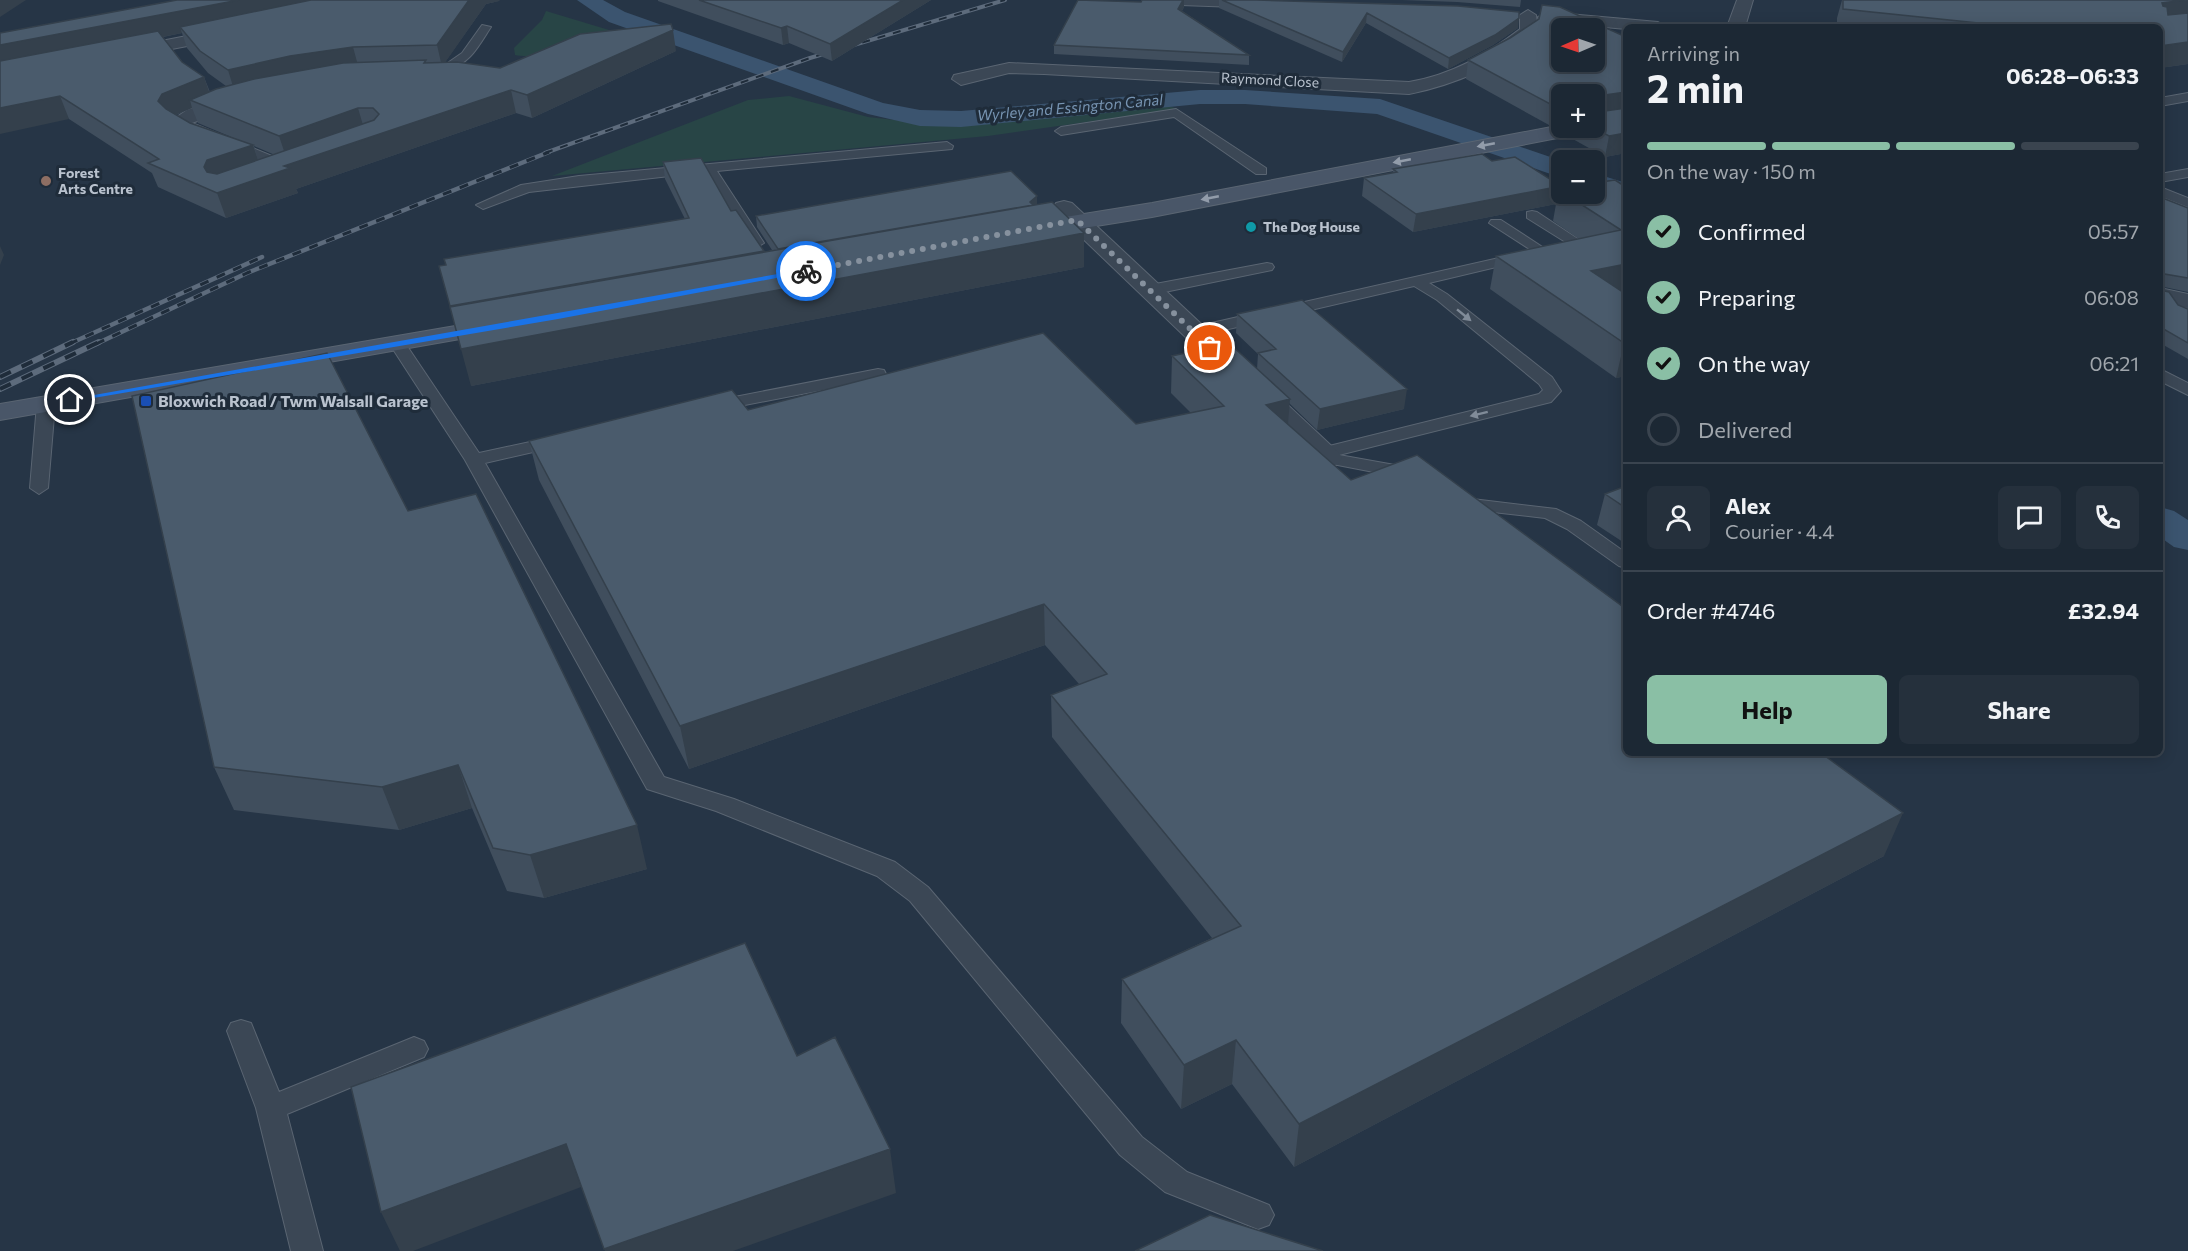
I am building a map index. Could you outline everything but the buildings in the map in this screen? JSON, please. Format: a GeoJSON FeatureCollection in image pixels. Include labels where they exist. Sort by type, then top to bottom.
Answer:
{"type":"FeatureCollection","features":[{"type":"Feature","properties":{"kind":"main road"},"geometry":{"type":"LineString","coordinates":[[1006,226],[1071,214],[1261,171],[1551,119]]}},
{"type":"Feature","properties":{"kind":"main road"},"geometry":{"type":"LineString","coordinates":[[1071,214],[1152,210],[1551,133]]}},
{"type":"Feature","properties":{"kind":"main road"},"geometry":{"type":"LineString","coordinates":[[2,411],[397,343],[520,319]]}},
{"type":"Feature","properties":{"kind":"street"},"geometry":{"type":"LineString","coordinates":[[1181,0],[1280,4]]}},
{"type":"Feature","properties":{"kind":"street"},"geometry":{"type":"LineString","coordinates":[[1737,24],[1745,0]]}},
{"type":"Feature","properties":{"kind":"street","name":"Raymond Close"},"geometry":{"type":"LineString","coordinates":[[961,80],[986,76],[1009,68],[1409,88],[1451,79],[1498,55],[1529,32],[1522,15],[1624,24]]}},
{"type":"Feature","properties":{"kind":"street"},"geometry":{"type":"LineString","coordinates":[[103,57],[249,29]]}},
{"type":"Feature","properties":{"kind":"street"},"geometry":{"type":"LineString","coordinates":[[172,44],[186,61]]}},
{"type":"Feature","properties":{"kind":"street"},"geometry":{"type":"LineString","coordinates":[[258,94],[223,96],[178,123],[193,133],[287,169]]}},
{"type":"Feature","properties":{"kind":"street"},"geometry":{"type":"LineString","coordinates":[[256,180],[308,161]]}},
{"type":"Feature","properties":{"kind":"street"},"geometry":{"type":"LineString","coordinates":[[1071,214],[1194,333],[1326,455]]}},
{"type":"Feature","properties":{"kind":"lane"},"geometry":{"type":"LineString","coordinates":[[449,72],[466,55],[486,27]]}},
{"type":"Feature","properties":{"kind":"lane"},"geometry":{"type":"LineString","coordinates":[[2163,101],[2188,97]]}},
{"type":"Feature","properties":{"kind":"lane"},"geometry":{"type":"LineString","coordinates":[[1061,131],[1176,113],[1261,171]]}},
{"type":"Feature","properties":{"kind":"lane"},"geometry":{"type":"LineString","coordinates":[[483,205],[526,188],[579,180],[947,146]]}},
{"type":"Feature","properties":{"kind":"lane"},"geometry":{"type":"LineString","coordinates":[[708,167],[765,254]]}},
{"type":"Feature","properties":{"kind":"lane"},"geometry":{"type":"LineString","coordinates":[[2163,177],[2188,173]]}},
{"type":"Feature","properties":{"kind":"lane"},"geometry":{"type":"LineString","coordinates":[[2163,192],[2188,203]]}},
{"type":"Feature","properties":{"kind":"lane"},"geometry":{"type":"LineString","coordinates":[[1194,333],[1580,245],[1532,215]]}},
{"type":"Feature","properties":{"kind":"lane"},"geometry":{"type":"LineString","coordinates":[[1496,223],[1542,253]]}},
{"type":"Feature","properties":{"kind":"lane"},"geometry":{"type":"LineString","coordinates":[[1150,290],[1267,267]]}},
{"type":"Feature","properties":{"kind":"lane"},"geometry":{"type":"LineString","coordinates":[[1326,455],[1545,398],[1552,391],[1546,381],[1442,297],[1416,281]]}},
{"type":"Feature","properties":{"kind":"lane"},"geometry":{"type":"LineString","coordinates":[[2172,298],[2180,314],[2188,318]]}},
{"type":"Feature","properties":{"kind":"lane"},"geometry":{"type":"LineString","coordinates":[[397,343],[474,460],[655,783],[725,805],[886,869],[919,894],[1131,1146],[1176,1182],[1258,1215]]}},
{"type":"Feature","properties":{"kind":"lane"},"geometry":{"type":"LineString","coordinates":[[694,410],[775,392],[878,374]]}},
{"type":"Feature","properties":{"kind":"lane"},"geometry":{"type":"LineString","coordinates":[[2163,376],[2188,390]]}},
{"type":"Feature","properties":{"kind":"lane"},"geometry":{"type":"LineString","coordinates":[[39,488],[46,404]]}},
{"type":"Feature","properties":{"kind":"lane"},"geometry":{"type":"LineString","coordinates":[[474,460],[578,436]]}},
{"type":"Feature","properties":{"kind":"lane"},"geometry":{"type":"LineString","coordinates":[[1326,455],[1410,473],[1428,483]]}},
{"type":"Feature","properties":{"kind":"lane"},"geometry":{"type":"LineString","coordinates":[[1446,494],[1492,525]]}},
{"type":"Feature","properties":{"kind":"lane"},"geometry":{"type":"LineString","coordinates":[[1464,504],[1549,513],[1574,525],[1623,560]]}},
{"type":"Feature","properties":{"kind":"lane"},"geometry":{"type":"LineString","coordinates":[[241,1031],[271,1108],[308,1251]]}},
{"type":"Feature","properties":{"kind":"lane"},"geometry":{"type":"LineString","coordinates":[[271,1108],[414,1050]]}},
{"type":"Feature","properties":{"kind":"green space"},"geometry":{"type":"Polygon","coordinates":[[[546,11],[619,33],[552,53],[515,55],[514,48],[542,20],[546,11]]]}},
{"type":"Feature","properties":{"kind":"green space"},"geometry":{"type":"Polygon","coordinates":[[[789,96],[868,117],[949,126],[1162,104],[1178,109],[988,136],[552,176],[748,100],[789,96]]]}},
{"type":"Feature","properties":{"kind":"waterway","name":"Wyrley and Essington Canal"},"geometry":{"type":"LineString","coordinates":[[588,0],[617,17],[877,109],[920,118],[961,119],[1200,97],[1245,97],[1380,107],[1551,166]]}},
{"type":"Feature","properties":{"kind":"waterway","name":"Wyrley and Essington Canal"},"geometry":{"type":"LineString","coordinates":[[1605,185],[1623,192]]}},
{"type":"Feature","properties":{"kind":"waterway","name":"Wyrley and Essington Canal"},"geometry":{"type":"LineString","coordinates":[[2163,521],[2188,538]]}},
{"type":"Feature","properties":{"kind":"railway"},"geometry":{"type":"LineString","coordinates":[[545,153],[810,58],[1005,0]]}},
{"type":"Feature","properties":{"kind":"railway"},"geometry":{"type":"LineString","coordinates":[[96,344],[247,273],[549,152]]}},
{"type":"Feature","properties":{"kind":"railway"},"geometry":{"type":"LineString","coordinates":[[69,344],[262,257]]}},
{"type":"Feature","properties":{"kind":"railway"},"geometry":{"type":"LineString","coordinates":[[0,377],[73,342]]}},
{"type":"Feature","properties":{"kind":"railway"},"geometry":{"type":"LineString","coordinates":[[0,389],[99,342]]}},
{"type":"Feature","properties":{"kind":"way so far"},"geometry":{"type":"LineString","coordinates":[[806,271],[1077,220],[1210,348]]}},
{"type":"Feature","properties":{"kind":"place","name":"Forest Arts Centre"},"geometry":{"type":"Point","coordinates":[46,181]}},
{"type":"Feature","properties":{"kind":"place","name":"The Dog House"},"geometry":{"type":"Point","coordinates":[1251,227]}},
{"type":"Feature","properties":{"kind":"place","name":"Bloxwich Road / Twm Walsall Garage"},"geometry":{"type":"Point","coordinates":[146,401]}},
{"type":"Feature","properties":{"kind":"route"},"geometry":{"type":"LineString","coordinates":[[70,400],[806,271]]}}]}
